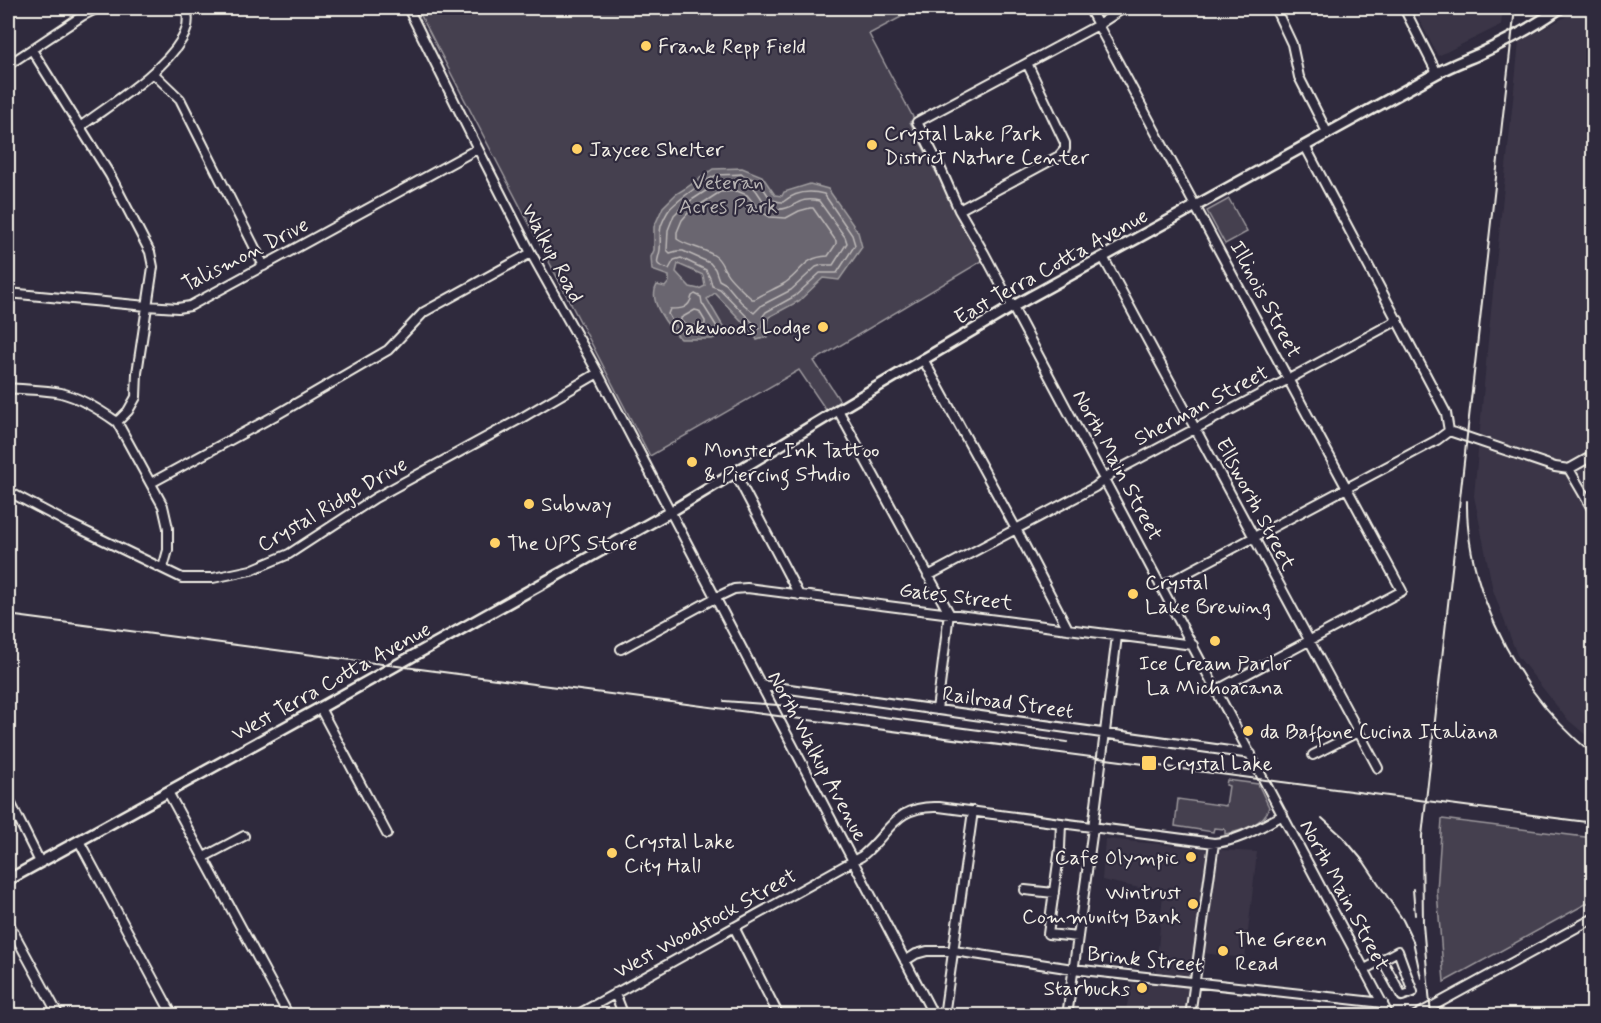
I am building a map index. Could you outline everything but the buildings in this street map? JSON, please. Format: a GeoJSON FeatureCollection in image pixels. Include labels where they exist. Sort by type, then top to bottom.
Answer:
{"type":"FeatureCollection","features":[{"type":"Feature","properties":{"kind":"main road","name":"East Terra Cotta Avenue"},"geometry":{"type":"LineString","coordinates":[[670,512],[1012,307],[1328,134],[1474,51],[1556,8]]}},
{"type":"Feature","properties":{"kind":"main road","name":"East Terra Cotta Avenue"},"geometry":{"type":"LineString","coordinates":[[1456,63],[1477,55],[1560,8]]}},
{"type":"Feature","properties":{"kind":"main road","name":"West Terra Cotta Avenue"},"geometry":{"type":"LineString","coordinates":[[8,880],[670,512]]}},
{"type":"Feature","properties":{"kind":"street"},"geometry":{"type":"LineString","coordinates":[[8,65],[82,16],[98,8]]}},
{"type":"Feature","properties":{"kind":"street"},"geometry":{"type":"LineString","coordinates":[[80,127],[153,73],[182,39],[188,25],[186,8]]}},
{"type":"Feature","properties":{"kind":"street","name":"Walkup Road"},"geometry":{"type":"LineString","coordinates":[[408,8],[531,253],[598,373],[670,512]]}},
{"type":"Feature","properties":{"kind":"street","name":"Illinois Street"},"geometry":{"type":"LineString","coordinates":[[1089,8],[1402,591],[1309,641]]}},
{"type":"Feature","properties":{"kind":"street"},"geometry":{"type":"LineString","coordinates":[[959,210],[1059,156],[1065,149],[1065,143],[1027,63],[1098,25],[1124,8]]}},
{"type":"Feature","properties":{"kind":"street"},"geometry":{"type":"LineString","coordinates":[[1275,8],[1292,44],[1299,77],[1328,134]]}},
{"type":"Feature","properties":{"kind":"street"},"geometry":{"type":"LineString","coordinates":[[1404,8],[1437,73]]}},
{"type":"Feature","properties":{"kind":"street"},"geometry":{"type":"LineString","coordinates":[[32,50],[110,175],[150,252],[153,267],[137,374],[136,397],[128,411],[117,422]]}},
{"type":"Feature","properties":{"kind":"street","name":"North Main Street"},"geometry":{"type":"LineString","coordinates":[[1027,63],[917,122],[959,210],[1105,479],[1389,1016]]}},
{"type":"Feature","properties":{"kind":"street"},"geometry":{"type":"LineString","coordinates":[[153,73],[180,99],[264,266]]}},
{"type":"Feature","properties":{"kind":"street"},"geometry":{"type":"LineString","coordinates":[[1305,146],[1446,413],[1449,431]]}},
{"type":"Feature","properties":{"kind":"street","name":"Talismon Drive"},"geometry":{"type":"LineString","coordinates":[[8,293],[147,306],[178,308],[190,306],[477,149]]}},
{"type":"Feature","properties":{"kind":"street"},"geometry":{"type":"LineString","coordinates":[[151,483],[278,414],[388,350],[424,312],[531,253]]}},
{"type":"Feature","properties":{"kind":"street","name":"Ellsworth Street"},"geometry":{"type":"LineString","coordinates":[[1103,257],[1377,768]]}},
{"type":"Feature","properties":{"kind":"street","name":"Sherman Street"},"geometry":{"type":"LineString","coordinates":[[928,576],[1095,487],[1113,473],[1398,320]]}},
{"type":"Feature","properties":{"kind":"street"},"geometry":{"type":"LineString","coordinates":[[923,359],[1068,629]]}},
{"type":"Feature","properties":{"kind":"street","name":"Crystal Ridge Drive"},"geometry":{"type":"LineString","coordinates":[[8,492],[182,578],[213,578],[251,570],[289,554],[375,498],[501,430],[598,373]]}},
{"type":"Feature","properties":{"kind":"street"},"geometry":{"type":"LineString","coordinates":[[8,388],[61,393],[84,401],[117,422],[163,506],[168,528],[168,550],[163,568]]}},
{"type":"Feature","properties":{"kind":"street"},"geometry":{"type":"LineString","coordinates":[[838,410],[949,613],[938,710]]}},
{"type":"Feature","properties":{"kind":"street"},"geometry":{"type":"LineString","coordinates":[[1449,431],[1555,467],[1569,469],[1593,455]]}},
{"type":"Feature","properties":{"kind":"street"},"geometry":{"type":"LineString","coordinates":[[1162,586],[1437,440],[1449,431]]}},
{"type":"Feature","properties":{"kind":"street"},"geometry":{"type":"LineString","coordinates":[[1569,469],[1593,512]]}},
{"type":"Feature","properties":{"kind":"street"},"geometry":{"type":"LineString","coordinates":[[735,473],[799,595]]}},
{"type":"Feature","properties":{"kind":"street","name":"North Walkup Avenue"},"geometry":{"type":"LineString","coordinates":[[670,512],[934,1016]]}},
{"type":"Feature","properties":{"kind":"street","name":"Gates Street"},"geometry":{"type":"LineString","coordinates":[[621,648],[715,598],[740,588],[1193,645]]}},
{"type":"Feature","properties":{"kind":"street"},"geometry":{"type":"LineString","coordinates":[[1067,1016],[1117,636]]}},
{"type":"Feature","properties":{"kind":"street"},"geometry":{"type":"LineString","coordinates":[[1217,690],[1309,641]]}},
{"type":"Feature","properties":{"kind":"street","name":"Railroad Street"},"geometry":{"type":"LineString","coordinates":[[761,685],[1251,754]]}},
{"type":"Feature","properties":{"kind":"street"},"geometry":{"type":"LineString","coordinates":[[320,708],[387,834]]}},
{"type":"Feature","properties":{"kind":"street"},"geometry":{"type":"LineString","coordinates":[[1313,755],[1358,732]]}},
{"type":"Feature","properties":{"kind":"street"},"geometry":{"type":"LineString","coordinates":[[168,792],[289,1016]]}},
{"type":"Feature","properties":{"kind":"street"},"geometry":{"type":"LineString","coordinates":[[8,798],[40,862]]}},
{"type":"Feature","properties":{"kind":"street","name":"West Woodstock Street"},"geometry":{"type":"LineString","coordinates":[[575,1016],[853,861],[868,851],[890,825],[905,813],[925,806],[1214,843]]}},
{"type":"Feature","properties":{"kind":"street"},"geometry":{"type":"LineString","coordinates":[[944,1016],[973,811]]}},
{"type":"Feature","properties":{"kind":"street"},"geometry":{"type":"LineString","coordinates":[[1190,1016],[1214,843],[1236,839],[1283,815]]}},
{"type":"Feature","properties":{"kind":"street"},"geometry":{"type":"LineString","coordinates":[[1061,823],[1048,934],[1078,937]]}},
{"type":"Feature","properties":{"kind":"street"},"geometry":{"type":"LineString","coordinates":[[204,857],[244,836]]}},
{"type":"Feature","properties":{"kind":"street"},"geometry":{"type":"LineString","coordinates":[[79,841],[173,1016]]}},
{"type":"Feature","properties":{"kind":"street"},"geometry":{"type":"LineString","coordinates":[[1025,890],[1054,893]]}},
{"type":"Feature","properties":{"kind":"street"},"geometry":{"type":"LineString","coordinates":[[1414,1016],[1593,918]]}},
{"type":"Feature","properties":{"kind":"street"},"geometry":{"type":"LineString","coordinates":[[8,922],[59,1016]]}},
{"type":"Feature","properties":{"kind":"street"},"geometry":{"type":"LineString","coordinates":[[734,927],[780,1016]]}},
{"type":"Feature","properties":{"kind":"street","name":"Brink Street"},"geometry":{"type":"LineString","coordinates":[[905,961],[916,954],[927,951],[954,951],[1073,969],[1383,1003]]}},
{"type":"Feature","properties":{"kind":"street"},"geometry":{"type":"LineString","coordinates":[[1365,969],[1398,951],[1413,992],[1402,996],[1382,960]]}},
{"type":"Feature","properties":{"kind":"street"},"geometry":{"type":"LineString","coordinates":[[615,993],[624,1016]]}},
{"type":"Feature","properties":{"kind":"shaded area"},"geometry":{"type":"Polygon","coordinates":[[[1413,8],[1503,8],[1501,25],[1438,56],[1413,8]]]}},
{"type":"Feature","properties":{"kind":"shaded area"},"geometry":{"type":"Polygon","coordinates":[[[1582,8],[1593,8],[1593,741],[1567,719],[1517,655],[1493,590],[1474,496],[1519,42],[1582,8]]]}},
{"type":"Feature","properties":{"kind":"shaded area"},"geometry":{"type":"Polygon","coordinates":[[[1105,839],[1257,852],[1245,958],[1194,952],[1185,1015],[1136,1016],[1125,1014],[1132,983],[1155,983],[1163,893],[1102,880],[1105,839]]]}},
{"type":"Feature","properties":{"kind":"green space","name":"Veteran Acres Park"},"geometry":{"type":"Polygon","coordinates":[[[417,8],[918,8],[869,34],[914,119],[910,122],[982,261],[814,361],[840,401],[826,410],[799,370],[650,456],[417,8]]]}},
{"type":"Feature","properties":{"kind":"green space"},"geometry":{"type":"Polygon","coordinates":[[[1229,199],[1247,232],[1225,244],[1207,211],[1229,199]]]}},
{"type":"Feature","properties":{"kind":"green space"},"geometry":{"type":"Polygon","coordinates":[[[1227,780],[1258,784],[1269,807],[1263,818],[1245,829],[1225,834],[1225,829],[1214,828],[1213,832],[1175,826],[1178,799],[1226,806],[1229,786],[1226,785],[1227,780]]]}},
{"type":"Feature","properties":{"kind":"green space"},"geometry":{"type":"Polygon","coordinates":[[[1442,819],[1593,838],[1593,900],[1444,982],[1437,891],[1442,819]]]}},
{"type":"Feature","properties":{"kind":"water"},"geometry":{"type":"Polygon","coordinates":[[[742,168],[762,176],[775,195],[782,196],[784,192],[810,184],[828,189],[858,232],[862,247],[839,280],[823,278],[799,301],[769,317],[767,337],[757,340],[715,293],[707,299],[727,333],[712,339],[681,339],[665,321],[655,299],[657,285],[665,287],[669,282],[669,276],[652,270],[654,227],[663,207],[676,194],[713,169],[742,168]],[[678,264],[676,272],[690,287],[699,289],[705,286],[703,275],[678,264]]]}},
{"type":"Feature","properties":{"kind":"railway"},"geometry":{"type":"LineString","coordinates":[[1431,1016],[1423,924],[1422,836],[1515,8]]}},
{"type":"Feature","properties":{"kind":"railway"},"geometry":{"type":"LineString","coordinates":[[1467,501],[1468,526],[1477,576],[1495,625],[1533,691],[1569,733],[1594,755]]}},
{"type":"Feature","properties":{"kind":"railway"},"geometry":{"type":"LineString","coordinates":[[8,615],[1594,823]]}},
{"type":"Feature","properties":{"kind":"railway"},"geometry":{"type":"LineString","coordinates":[[724,701],[817,708],[1067,742]]}},
{"type":"Feature","properties":{"kind":"railway"},"geometry":{"type":"LineString","coordinates":[[1322,818],[1343,837],[1364,862],[1403,920],[1413,941],[1421,978]]}},
{"type":"Feature","properties":{"kind":"railway"},"geometry":{"type":"LineString","coordinates":[[1413,889],[1415,915]]}},
{"type":"Feature","properties":{"kind":"place","name":"Frank Repp Field"},"geometry":{"type":"Point","coordinates":[646,46]}},
{"type":"Feature","properties":{"kind":"place","name":"Crystal Lake Park District Nature Center"},"geometry":{"type":"Point","coordinates":[872,145]}},
{"type":"Feature","properties":{"kind":"place","name":"Jaycee Shelter"},"geometry":{"type":"Point","coordinates":[577,149]}},
{"type":"Feature","properties":{"kind":"place","name":"Oakwoods Lodge"},"geometry":{"type":"Point","coordinates":[823,327]}},
{"type":"Feature","properties":{"kind":"place","name":"Monster Ink Tattoo & Piercing Studio"},"geometry":{"type":"Point","coordinates":[692,462]}},
{"type":"Feature","properties":{"kind":"place","name":"Subway"},"geometry":{"type":"Point","coordinates":[529,504]}},
{"type":"Feature","properties":{"kind":"place","name":"The UPS Store"},"geometry":{"type":"Point","coordinates":[495,543]}},
{"type":"Feature","properties":{"kind":"place","name":"Crystal Lake Brewing"},"geometry":{"type":"Point","coordinates":[1133,594]}},
{"type":"Feature","properties":{"kind":"place","name":"Ice Cream Parlor La Michoacana"},"geometry":{"type":"Point","coordinates":[1215,641]}},
{"type":"Feature","properties":{"kind":"place","name":"da Baffone Cucina Italiana"},"geometry":{"type":"Point","coordinates":[1248,731]}},
{"type":"Feature","properties":{"kind":"place","name":"Crystal Lake"},"geometry":{"type":"Point","coordinates":[1149,763]}},
{"type":"Feature","properties":{"kind":"place","name":"Crystal Lake City Hall"},"geometry":{"type":"Point","coordinates":[612,853]}},
{"type":"Feature","properties":{"kind":"place","name":"Cafe Olympic"},"geometry":{"type":"Point","coordinates":[1191,857]}},
{"type":"Feature","properties":{"kind":"place","name":"Wintrust Community Bank"},"geometry":{"type":"Point","coordinates":[1193,904]}},
{"type":"Feature","properties":{"kind":"place","name":"The Green Read"},"geometry":{"type":"Point","coordinates":[1223,951]}},
{"type":"Feature","properties":{"kind":"place","name":"Starbucks"},"geometry":{"type":"Point","coordinates":[1142,988]}}]}
